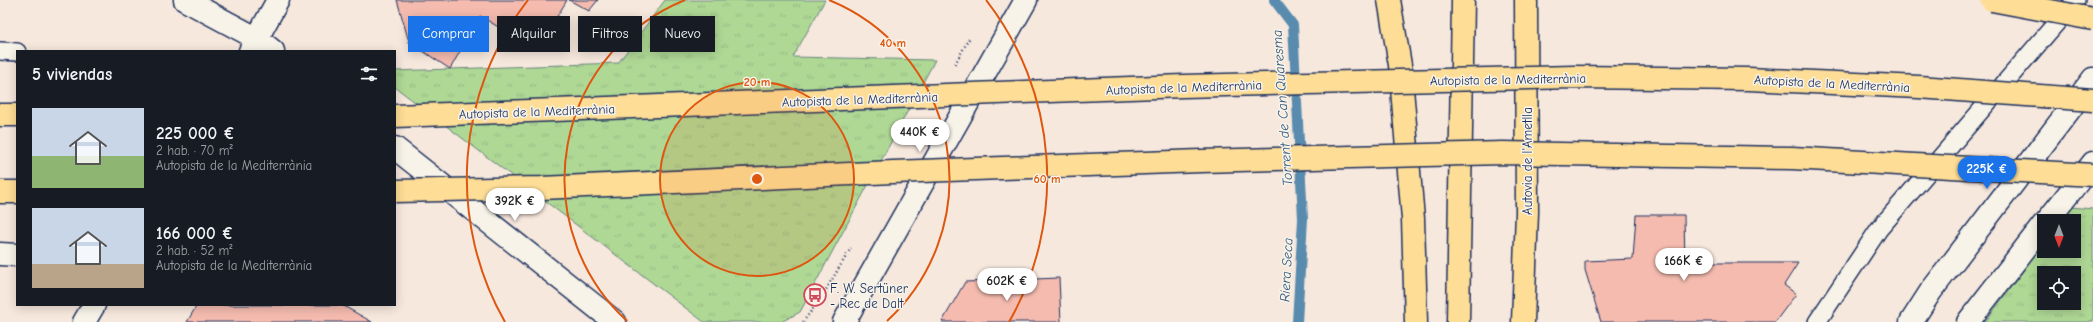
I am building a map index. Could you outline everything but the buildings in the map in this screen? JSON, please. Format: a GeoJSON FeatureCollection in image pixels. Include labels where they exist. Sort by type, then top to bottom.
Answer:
{"type":"FeatureCollection","features":[{"type":"Feature","properties":{"kind":"highway"},"geometry":{"type":"LineString","coordinates":[[1389,0],[1400,66],[1410,188],[1416,322]]}},
{"type":"Feature","properties":{"kind":"highway"},"geometry":{"type":"LineString","coordinates":[[1458,322],[1463,0]]}},
{"type":"Feature","properties":{"kind":"highway","name":"Autovia de l'Ametlla"},"geometry":{"type":"LineString","coordinates":[[1523,322],[1527,212],[1526,0]]}},
{"type":"Feature","properties":{"kind":"highway"},"geometry":{"type":"LineString","coordinates":[[1992,0],[2093,19]]}},
{"type":"Feature","properties":{"kind":"highway","name":"Autopista de la Mediterrània"},"geometry":{"type":"LineString","coordinates":[[396,116],[1183,86],[1574,77],[1748,79],[1919,87],[2093,100]]}},
{"type":"Feature","properties":{"kind":"highway"},"geometry":{"type":"LineString","coordinates":[[0,115],[16,115]]}},
{"type":"Feature","properties":{"kind":"highway"},"geometry":{"type":"LineString","coordinates":[[396,191],[542,188],[893,172],[1161,162],[1502,153],[1792,158],[2093,175]]}},
{"type":"Feature","properties":{"kind":"highway"},"geometry":{"type":"LineString","coordinates":[[0,192],[16,192]]}},
{"type":"Feature","properties":{"kind":"street"},"geometry":{"type":"LineString","coordinates":[[185,0],[260,47],[278,0]]}},
{"type":"Feature","properties":{"kind":"street"},"geometry":{"type":"LineString","coordinates":[[844,322],[1026,0]]}},
{"type":"Feature","properties":{"kind":"street"},"geometry":{"type":"LineString","coordinates":[[1911,322],[1931,291],[2093,79]]}},
{"type":"Feature","properties":{"kind":"street"},"geometry":{"type":"LineString","coordinates":[[396,149],[614,322]]}},
{"type":"Feature","properties":{"kind":"street"},"geometry":{"type":"LineString","coordinates":[[2052,214],[2093,163]]}},
{"type":"Feature","properties":{"kind":"street"},"geometry":{"type":"LineString","coordinates":[[1968,322],[2037,233]]}},
{"type":"Feature","properties":{"kind":"street"},"geometry":{"type":"LineString","coordinates":[[0,254],[16,255]]}},
{"type":"Feature","properties":{"kind":"street"},"geometry":{"type":"LineString","coordinates":[[84,322],[93,306]]}},
{"type":"Feature","properties":{"kind":"lane"},"geometry":{"type":"LineString","coordinates":[[1817,322],[1879,230],[2076,0]]}},
{"type":"Feature","properties":{"kind":"lane"},"geometry":{"type":"LineString","coordinates":[[0,51],[16,52]]}},
{"type":"Feature","properties":{"kind":"green space"},"geometry":{"type":"Polygon","coordinates":[[[665,0],[825,0],[793,57],[935,60],[800,312],[781,322],[704,322],[396,88],[396,71],[618,63],[626,52],[642,52],[642,31],[650,20],[650,52],[715,52],[715,16],[653,16],[665,0]]]}},
{"type":"Feature","properties":{"kind":"green space"},"geometry":{"type":"Polygon","coordinates":[[[2071,207],[2093,209],[2093,322],[1985,322],[2037,252],[2037,258],[2081,258],[2081,214],[2066,214],[2071,207]]]}},
{"type":"Feature","properties":{"kind":"waterway","name":"Torrent de Can Quaresma"},"geometry":{"type":"LineString","coordinates":[[1274,0],[1293,25],[1303,219],[1297,322]]}},
{"type":"Feature","properties":{"kind":"place","name":"F. W. Sertüner - Rec de Dalt"},"geometry":{"type":"Point","coordinates":[815,295]}},
{"type":"Feature","properties":{"kind":"water label","name":"Riera Seca"},"geometry":{"type":"Point","coordinates":[1286,270]}}]}
